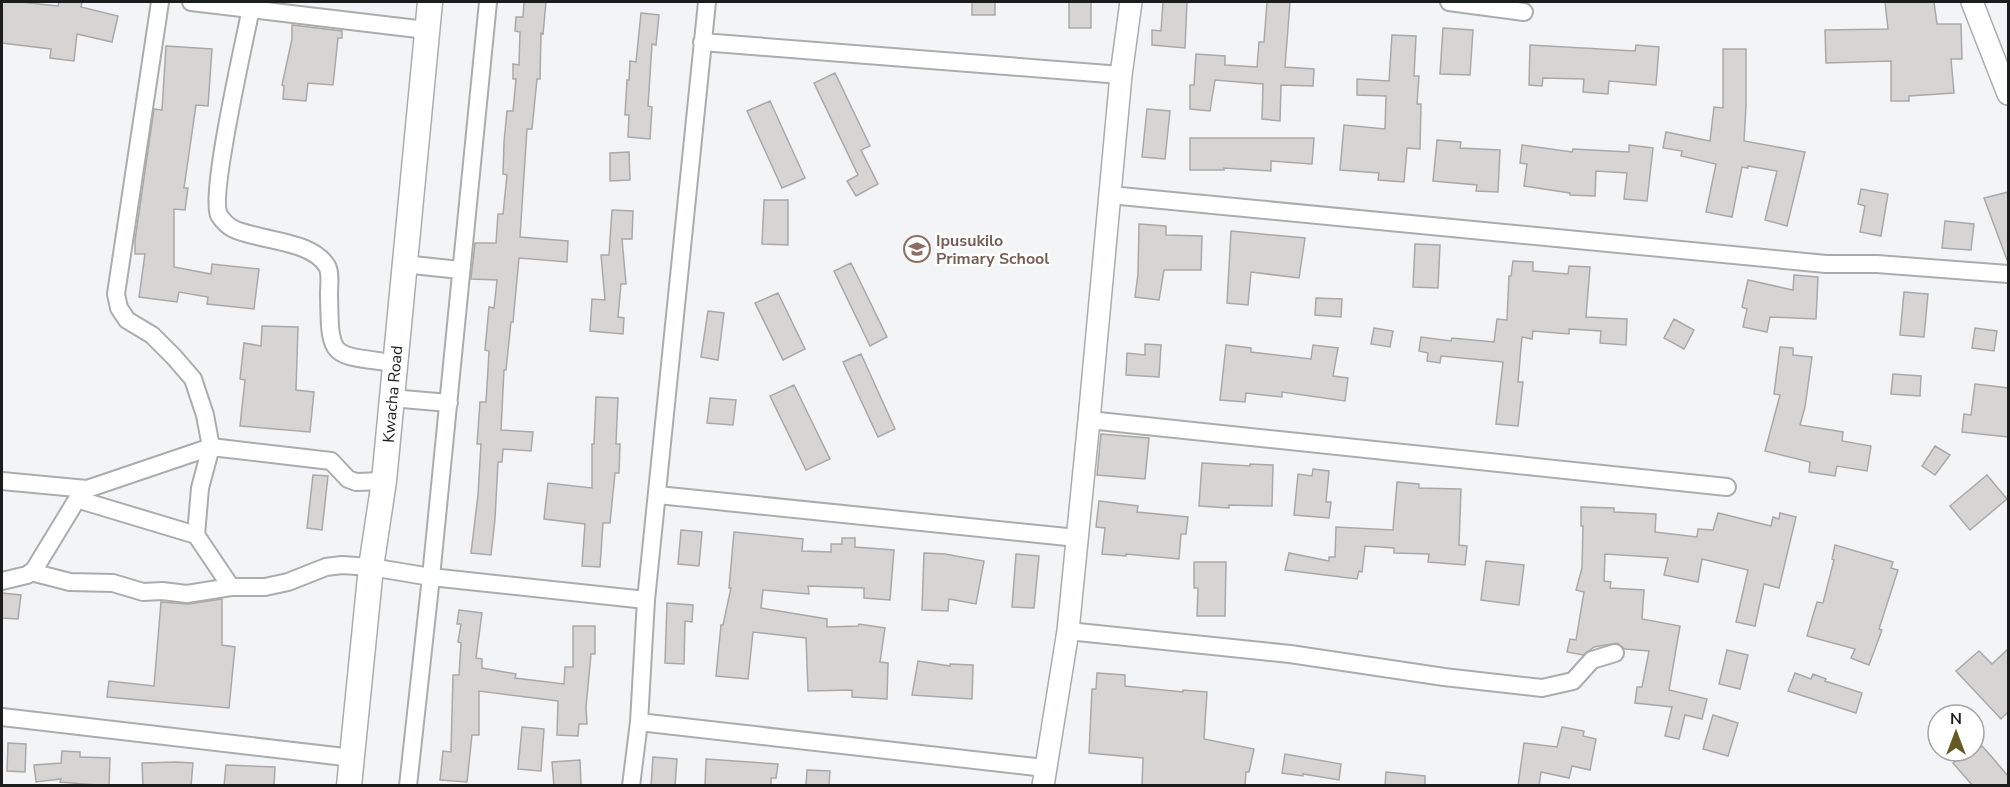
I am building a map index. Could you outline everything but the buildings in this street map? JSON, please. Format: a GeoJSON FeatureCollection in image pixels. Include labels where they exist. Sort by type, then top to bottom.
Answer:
{"type":"FeatureCollection","features":[{"type":"Feature","properties":{"kind":"main road","name":"Kwacha Road"},"geometry":{"type":"LineString","coordinates":[[349,786],[371,567],[384,481],[430,2]]}},
{"type":"Feature","properties":{"kind":"street"},"geometry":{"type":"LineString","coordinates":[[160,2],[116,294],[119,308],[127,320],[152,335],[193,379],[206,415],[210,447],[200,488],[196,535]]}},
{"type":"Feature","properties":{"kind":"street"},"geometry":{"type":"LineString","coordinates":[[191,2],[229,3],[251,8],[426,30]]}},
{"type":"Feature","properties":{"kind":"street"},"geometry":{"type":"LineString","coordinates":[[408,786],[449,403],[460,270],[488,2]]}},
{"type":"Feature","properties":{"kind":"street"},"geometry":{"type":"LineString","coordinates":[[631,786],[639,722],[646,600],[707,2]]}},
{"type":"Feature","properties":{"kind":"street"},"geometry":{"type":"LineString","coordinates":[[639,722],[1044,777],[1068,631],[1120,75],[1131,2]]}},
{"type":"Feature","properties":{"kind":"street"},"geometry":{"type":"LineString","coordinates":[[1449,2],[1524,12]]}},
{"type":"Feature","properties":{"kind":"street"},"geometry":{"type":"LineString","coordinates":[[1972,2],[2008,94]]}},
{"type":"Feature","properties":{"kind":"street"},"geometry":{"type":"LineString","coordinates":[[251,8],[218,177],[218,213],[230,229],[303,248],[320,258],[328,268],[329,329],[332,346],[343,355],[394,363]]}},
{"type":"Feature","properties":{"kind":"street"},"geometry":{"type":"LineString","coordinates":[[702,42],[1120,75]]}},
{"type":"Feature","properties":{"kind":"street"},"geometry":{"type":"LineString","coordinates":[[1110,195],[1827,264],[1877,264],[2008,274]]}},
{"type":"Feature","properties":{"kind":"street"},"geometry":{"type":"LineString","coordinates":[[404,264],[460,270]]}},
{"type":"Feature","properties":{"kind":"street"},"geometry":{"type":"LineString","coordinates":[[391,398],[449,403]]}},
{"type":"Feature","properties":{"kind":"street"},"geometry":{"type":"LineString","coordinates":[[1089,420],[1726,487]]}},
{"type":"Feature","properties":{"kind":"street"},"geometry":{"type":"LineString","coordinates":[[31,573],[76,501],[85,495],[210,447],[331,461],[348,480],[384,481]]}},
{"type":"Feature","properties":{"kind":"street"},"geometry":{"type":"LineString","coordinates":[[2,481],[85,495],[196,535],[231,587]]}},
{"type":"Feature","properties":{"kind":"street"},"geometry":{"type":"LineString","coordinates":[[658,495],[1077,538]]}},
{"type":"Feature","properties":{"kind":"street"},"geometry":{"type":"LineString","coordinates":[[2,581],[31,573],[70,582],[113,583],[143,592],[162,591],[187,594],[231,587],[265,587],[288,582],[335,566],[371,567],[431,577],[646,600]]}},
{"type":"Feature","properties":{"kind":"street"},"geometry":{"type":"LineString","coordinates":[[1068,631],[1290,654],[1444,677],[1542,688],[1572,681],[1592,660],[1615,653]]}},
{"type":"Feature","properties":{"kind":"street"},"geometry":{"type":"LineString","coordinates":[[2,717],[353,759]]}},
{"type":"Feature","properties":{"kind":"place","name":"Ipusukilo Primary School"},"geometry":{"type":"Point","coordinates":[917,249]}}]}
